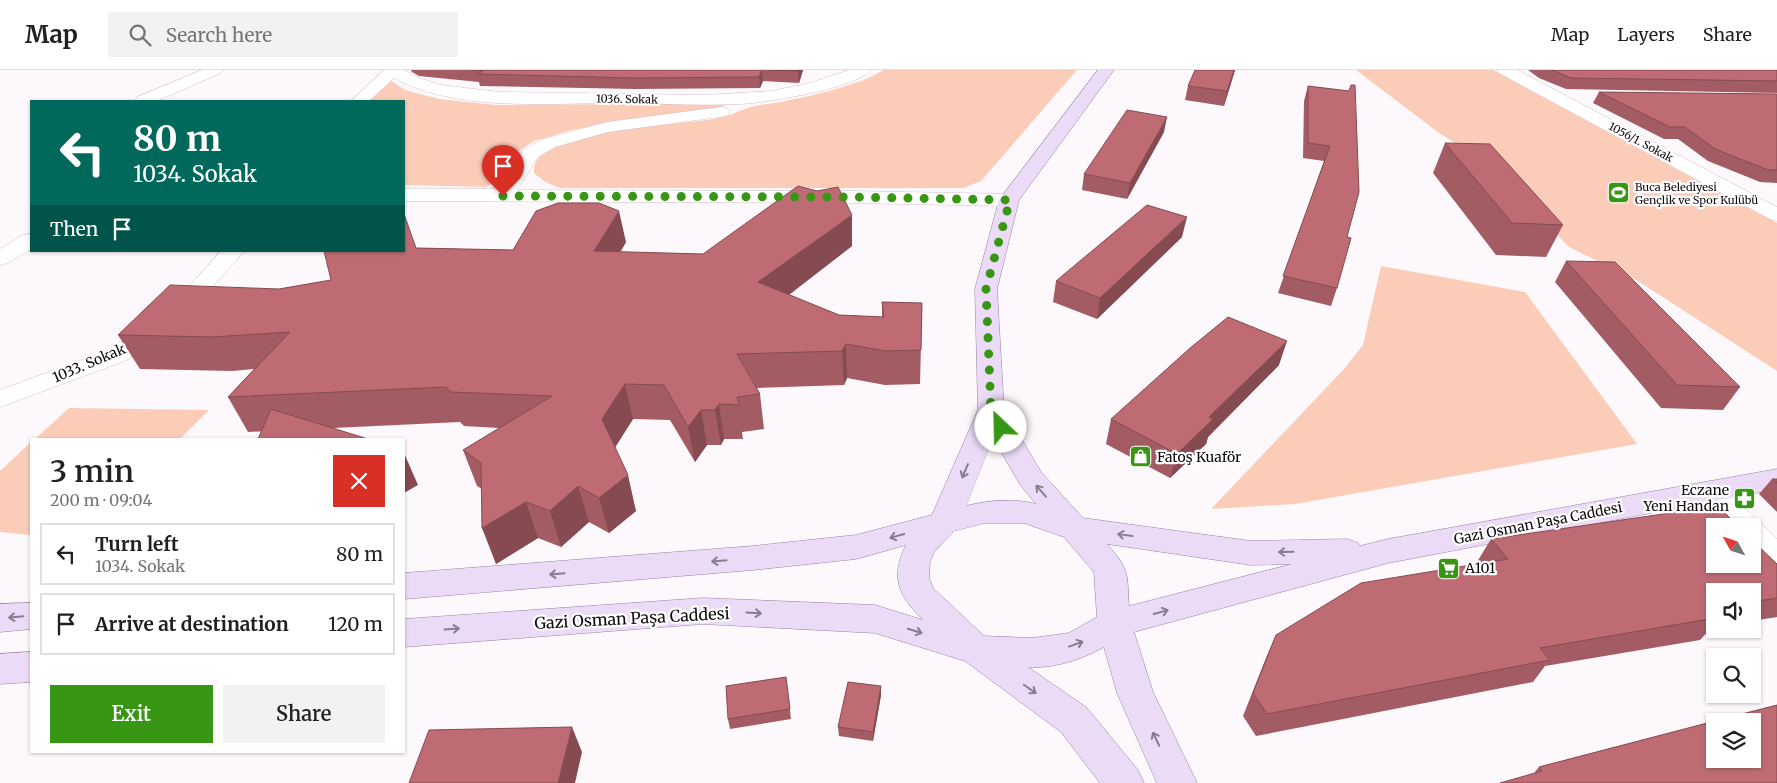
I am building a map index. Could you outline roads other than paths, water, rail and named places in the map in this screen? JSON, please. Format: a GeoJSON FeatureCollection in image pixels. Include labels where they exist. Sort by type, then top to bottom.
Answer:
{"type":"FeatureCollection","features":[{"type":"Feature","properties":{"kind":"main road"},"geometry":{"type":"LineString","coordinates":[[1106,70],[1010,200],[986,289],[991,410],[944,523],[922,545],[914,561],[913,578],[920,596],[976,650],[1074,720],[1124,783]]}},
{"type":"Feature","properties":{"kind":"main road"},"geometry":{"type":"LineString","coordinates":[[991,410],[1030,479],[1110,569],[1114,624],[1135,693],[1177,783]]}},
{"type":"Feature","properties":{"kind":"main road","name":"Gazi Osman Paşa Caddesi"},"geometry":{"type":"LineString","coordinates":[[1388,551],[1777,479]]}},
{"type":"Feature","properties":{"kind":"main road"},"geometry":{"type":"LineString","coordinates":[[405,586],[753,558],[856,547],[985,512],[1025,512],[1072,528],[1251,553],[1388,551]]}},
{"type":"Feature","properties":{"kind":"main road"},"geometry":{"type":"LineString","coordinates":[[976,650],[1032,653],[1076,646],[1114,624],[1388,551]]}},
{"type":"Feature","properties":{"kind":"main road","name":"Gazi Osman Paşa Caddesi"},"geometry":{"type":"LineString","coordinates":[[405,633],[703,611],[875,619],[976,650]]}},
{"type":"Feature","properties":{"kind":"main road"},"geometry":{"type":"LineString","coordinates":[[0,618],[30,616]]}},
{"type":"Feature","properties":{"kind":"main road"},"geometry":{"type":"LineString","coordinates":[[0,669],[30,667]]}},
{"type":"Feature","properties":{"kind":"street"},"geometry":{"type":"LineString","coordinates":[[145,100],[215,70]]}},
{"type":"Feature","properties":{"kind":"street"},"geometry":{"type":"LineString","coordinates":[[360,100],[392,70]]}},
{"type":"Feature","properties":{"kind":"street","name":"1036. Sokak"},"geometry":{"type":"LineString","coordinates":[[392,70],[407,80],[425,87],[490,97],[745,98],[813,88],[863,70]]}},
{"type":"Feature","properties":{"kind":"street","name":"1056/1. Sokak"},"geometry":{"type":"LineString","coordinates":[[1505,70],[1777,215]]}},
{"type":"Feature","properties":{"kind":"street"},"geometry":{"type":"LineString","coordinates":[[1554,96],[1592,97]]}},
{"type":"Feature","properties":{"kind":"street"},"geometry":{"type":"LineString","coordinates":[[503,196],[531,153],[549,143],[607,127],[715,114],[738,106],[745,98]]}},
{"type":"Feature","properties":{"kind":"street"},"geometry":{"type":"LineString","coordinates":[[405,195],[851,197],[1010,200]]}},
{"type":"Feature","properties":{"kind":"street"},"geometry":{"type":"LineString","coordinates":[[1749,200],[1777,200]]}},
{"type":"Feature","properties":{"kind":"street"},"geometry":{"type":"LineString","coordinates":[[0,258],[30,241]]}},
{"type":"Feature","properties":{"kind":"street","name":"1033. Sokak"},"geometry":{"type":"LineString","coordinates":[[0,399],[118,354],[175,316],[232,252]]}},
{"type":"Feature","properties":{"kind":"street"},"geometry":{"type":"LineString","coordinates":[[1710,491],[1738,518]]}},
{"type":"Feature","properties":{"kind":"street"},"geometry":{"type":"LineString","coordinates":[[1761,542],[1777,558]]}},
{"type":"Feature","properties":{"kind":"place","name":"Buca Belediyesi Gençlik ve Spor Kulübü"},"geometry":{"type":"Point","coordinates":[1619,193]}},
{"type":"Feature","properties":{"kind":"place","name":"Fatoş Kuaför"},"geometry":{"type":"Point","coordinates":[1141,457]}},
{"type":"Feature","properties":{"kind":"place","name":"Eczane Yeni Handan"},"geometry":{"type":"Point","coordinates":[1745,498]}},
{"type":"Feature","properties":{"kind":"place","name":"A101"},"geometry":{"type":"Point","coordinates":[1449,568]}}]}
